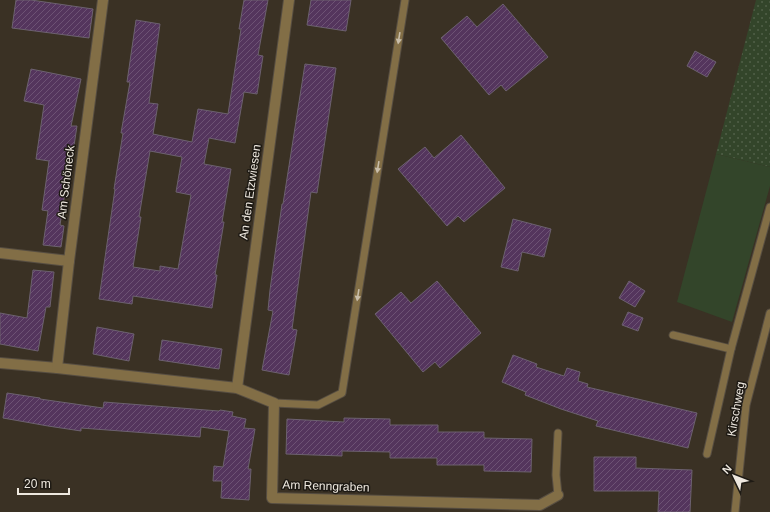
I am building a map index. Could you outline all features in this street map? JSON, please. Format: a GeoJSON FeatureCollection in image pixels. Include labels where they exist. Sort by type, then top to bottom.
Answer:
{"type":"FeatureCollection","features":[{"type":"Feature","properties":{"kind":"street","name":"Am Schöneck"},"geometry":{"type":"LineString","coordinates":[[57,368],[69,262],[103,0]]}},
{"type":"Feature","properties":{"kind":"street","name":"An den Etzwiesen"},"geometry":{"type":"LineString","coordinates":[[237,388],[289,0]]}},
{"type":"Feature","properties":{"kind":"street"},"geometry":{"type":"LineString","coordinates":[[0,253],[69,262]]}},
{"type":"Feature","properties":{"kind":"street"},"geometry":{"type":"LineString","coordinates":[[0,363],[237,388],[274,403]]}},
{"type":"Feature","properties":{"kind":"street","name":"Am Renngraben"},"geometry":{"type":"LineString","coordinates":[[274,403],[272,498],[540,505],[558,495]]}},
{"type":"Feature","properties":{"kind":"lane"},"geometry":{"type":"LineString","coordinates":[[274,403],[318,405],[342,393],[405,0]]}},
{"type":"Feature","properties":{"kind":"lane"},"geometry":{"type":"LineString","coordinates":[[707,454],[731,349],[770,207]]}},
{"type":"Feature","properties":{"kind":"lane","name":"Kirschweg"},"geometry":{"type":"LineString","coordinates":[[735,512],[746,405],[770,312]]}},
{"type":"Feature","properties":{"kind":"lane"},"geometry":{"type":"LineString","coordinates":[[673,335],[731,349]]}},
{"type":"Feature","properties":{"kind":"lane"},"geometry":{"type":"LineString","coordinates":[[558,433],[556,475],[558,495]]}},
{"type":"Feature","properties":{"kind":"green space"},"geometry":{"type":"Polygon","coordinates":[[[756,0],[770,0],[770,167],[716,154],[756,0]]]}},
{"type":"Feature","properties":{"kind":"green space"},"geometry":{"type":"Polygon","coordinates":[[[716,154],[770,167],[770,186],[732,322],[677,302],[716,154]]]}},
{"type":"Feature","properties":{"kind":"building"},"geometry":{"type":"Polygon","coordinates":[[[16,0],[31,0],[93,9],[89,38],[12,28],[16,0]]]}},
{"type":"Feature","properties":{"kind":"building"},"geometry":{"type":"Polygon","coordinates":[[[244,0],[268,0],[258,55],[263,56],[257,94],[244,92],[235,143],[209,138],[204,164],[231,169],[222,222],[224,222],[215,275],[217,275],[212,308],[133,296],[132,304],[99,299],[123,133],[121,133],[130,82],[127,82],[136,20],[160,24],[149,103],[158,104],[153,134],[192,142],[198,109],[228,114],[241,29],[239,29],[244,0]],[[150,151],[139,217],[141,217],[133,267],[160,271],[160,266],[178,269],[191,195],[176,192],[182,157],[150,151]]]}},
{"type":"Feature","properties":{"kind":"building"},"geometry":{"type":"Polygon","coordinates":[[[311,0],[351,0],[346,31],[307,25],[311,0]]]}},
{"type":"Feature","properties":{"kind":"building"},"geometry":{"type":"Polygon","coordinates":[[[503,4],[548,57],[506,91],[501,85],[489,95],[441,38],[467,16],[477,27],[503,4]]]}},
{"type":"Feature","properties":{"kind":"building"},"geometry":{"type":"Polygon","coordinates":[[[695,51],[716,62],[707,77],[687,66],[695,51]]]}},
{"type":"Feature","properties":{"kind":"building"},"geometry":{"type":"Polygon","coordinates":[[[305,64],[336,68],[317,193],[311,192],[292,329],[297,330],[289,375],[262,370],[273,311],[268,310],[282,204],[305,64]]]}},
{"type":"Feature","properties":{"kind":"building"},"geometry":{"type":"Polygon","coordinates":[[[31,69],[81,79],[71,126],[77,126],[71,165],[69,165],[60,225],[64,226],[61,247],[43,245],[48,211],[42,210],[49,161],[36,159],[44,105],[24,101],[31,69]]]}},
{"type":"Feature","properties":{"kind":"building"},"geometry":{"type":"Polygon","coordinates":[[[461,135],[505,188],[464,222],[458,216],[447,226],[398,169],[425,147],[434,158],[461,135]]]}},
{"type":"Feature","properties":{"kind":"building"},"geometry":{"type":"Polygon","coordinates":[[[513,219],[551,229],[544,257],[522,252],[518,271],[501,267],[513,219]]]}},
{"type":"Feature","properties":{"kind":"building"},"geometry":{"type":"Polygon","coordinates":[[[33,270],[54,272],[50,307],[46,307],[38,351],[0,344],[0,313],[27,318],[33,270]]]}},
{"type":"Feature","properties":{"kind":"building"},"geometry":{"type":"Polygon","coordinates":[[[437,281],[481,333],[440,368],[435,362],[423,372],[375,314],[401,292],[411,303],[437,281]]]}},
{"type":"Feature","properties":{"kind":"building"},"geometry":{"type":"Polygon","coordinates":[[[629,281],[645,291],[635,307],[619,298],[629,281]]]}},
{"type":"Feature","properties":{"kind":"building"},"geometry":{"type":"Polygon","coordinates":[[[628,312],[643,318],[638,331],[622,325],[628,312]]]}},
{"type":"Feature","properties":{"kind":"building"},"geometry":{"type":"Polygon","coordinates":[[[97,327],[134,334],[129,361],[93,354],[97,327]]]}},
{"type":"Feature","properties":{"kind":"building"},"geometry":{"type":"Polygon","coordinates":[[[162,340],[222,349],[219,369],[159,360],[162,340]]]}},
{"type":"Feature","properties":{"kind":"building"},"geometry":{"type":"Polygon","coordinates":[[[513,355],[537,364],[536,367],[564,376],[567,368],[580,372],[578,381],[588,384],[587,387],[697,413],[688,448],[596,426],[598,421],[525,395],[526,392],[502,382],[513,355]]]}},
{"type":"Feature","properties":{"kind":"building"},"geometry":{"type":"Polygon","coordinates":[[[7,393],[103,408],[104,402],[233,412],[232,416],[246,419],[244,428],[255,429],[248,469],[251,469],[249,500],[221,498],[222,481],[213,481],[214,466],[223,467],[229,431],[201,427],[200,437],[81,428],[81,431],[48,426],[3,418],[7,393]]]}},
{"type":"Feature","properties":{"kind":"building"},"geometry":{"type":"Polygon","coordinates":[[[344,418],[390,419],[390,425],[438,425],[438,432],[484,432],[484,438],[532,439],[531,472],[484,471],[484,465],[437,465],[437,458],[390,458],[390,452],[342,451],[342,456],[286,454],[287,419],[344,422],[344,418]]]}},
{"type":"Feature","properties":{"kind":"building"},"geometry":{"type":"Polygon","coordinates":[[[594,457],[636,457],[636,468],[692,470],[690,512],[658,512],[659,491],[594,491],[594,457]]]}}]}
